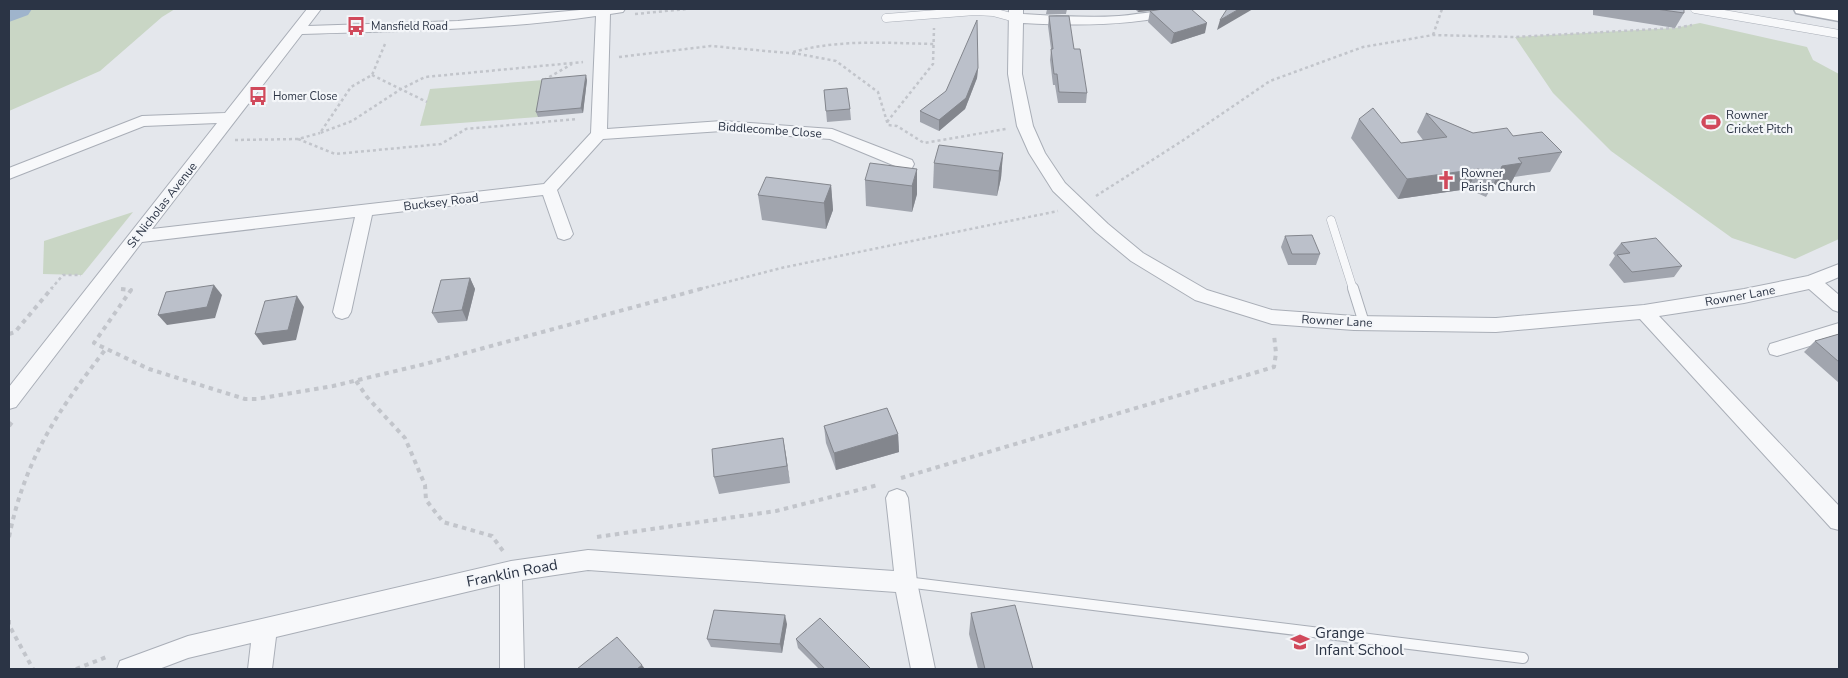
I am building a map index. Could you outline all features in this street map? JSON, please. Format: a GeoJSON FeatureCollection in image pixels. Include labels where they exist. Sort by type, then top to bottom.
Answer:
{"type":"FeatureCollection","features":[{"type":"Feature","properties":{"kind":"main road"},"geometry":{"type":"LineString","coordinates":[[1803,9],[1839,15]]}},
{"type":"Feature","properties":{"kind":"street","name":"St Nicholas Avenue"},"geometry":{"type":"LineString","coordinates":[[9,401],[112,282],[137,237],[314,9]]}},
{"type":"Feature","properties":{"kind":"street"},"geometry":{"type":"LineString","coordinates":[[425,26],[432,9]]}},
{"type":"Feature","properties":{"kind":"street"},"geometry":{"type":"LineString","coordinates":[[1016,14],[1127,20],[1158,16],[1182,9]]}},
{"type":"Feature","properties":{"kind":"street"},"geometry":{"type":"LineString","coordinates":[[298,30],[425,26],[521,14],[610,10],[601,60],[599,134],[549,189],[564,234]]}},
{"type":"Feature","properties":{"kind":"street","name":"Rowner Lane"},"geometry":{"type":"LineString","coordinates":[[1016,14],[1015,74],[1025,126],[1037,153],[1059,187],[1079,207],[1137,257],[1201,295],[1272,317],[1364,323],[1496,325],[1644,312],[1744,296],[1812,282],[1839,270]]}},
{"type":"Feature","properties":{"kind":"street"},"geometry":{"type":"LineString","coordinates":[[9,174],[142,121],[228,118]]}},
{"type":"Feature","properties":{"kind":"street","name":"Biddlecombe Close"},"geometry":{"type":"LineString","coordinates":[[599,134],[722,126],[832,134],[906,164]]}},
{"type":"Feature","properties":{"kind":"street","name":"Bucksey Road"},"geometry":{"type":"LineString","coordinates":[[137,237],[549,189]]}},
{"type":"Feature","properties":{"kind":"street"},"geometry":{"type":"LineString","coordinates":[[342,312],[365,211]]}},
{"type":"Feature","properties":{"kind":"street"},"geometry":{"type":"LineString","coordinates":[[1812,282],[1839,306]]}},
{"type":"Feature","properties":{"kind":"street"},"geometry":{"type":"LineString","coordinates":[[1644,312],[1839,521]]}},
{"type":"Feature","properties":{"kind":"street"},"geometry":{"type":"LineString","coordinates":[[1777,349],[1839,330]]}},
{"type":"Feature","properties":{"kind":"street"},"geometry":{"type":"LineString","coordinates":[[892,487],[906,582],[923,669]]}},
{"type":"Feature","properties":{"kind":"street"},"geometry":{"type":"LineString","coordinates":[[508,557],[512,669]]}},
{"type":"Feature","properties":{"kind":"street","name":"Franklin Road"},"geometry":{"type":"LineString","coordinates":[[121,662],[265,630],[508,557],[588,560],[906,582]]}},
{"type":"Feature","properties":{"kind":"street"},"geometry":{"type":"LineString","coordinates":[[260,669],[265,630]]}},
{"type":"Feature","properties":{"kind":"lane"},"geometry":{"type":"LineString","coordinates":[[1695,9],[1839,34]]}},
{"type":"Feature","properties":{"kind":"lane"},"geometry":{"type":"LineString","coordinates":[[886,18],[975,11],[1016,14]]}},
{"type":"Feature","properties":{"kind":"lane"},"geometry":{"type":"LineString","coordinates":[[1332,220],[1364,323]]}},
{"type":"Feature","properties":{"kind":"lane"},"geometry":{"type":"LineString","coordinates":[[906,582],[1523,658]]}},
{"type":"Feature","properties":{"kind":"path"},"geometry":{"type":"LineString","coordinates":[[650,12],[687,9]]}},
{"type":"Feature","properties":{"kind":"path"},"geometry":{"type":"LineString","coordinates":[[1433,35],[1442,9]]}},
{"type":"Feature","properties":{"kind":"path"},"geometry":{"type":"LineString","coordinates":[[887,122],[933,64],[935,23]]}},
{"type":"Feature","properties":{"kind":"path"},"geometry":{"type":"LineString","coordinates":[[9,334],[14,332],[63,276],[112,282],[130,290],[94,343],[114,355],[168,377],[245,399],[257,399],[356,381],[781,268],[1079,207],[1182,141],[1270,81],[1363,47],[1433,35],[1515,37],[1675,28],[1700,23]]}},
{"type":"Feature","properties":{"kind":"path"},"geometry":{"type":"LineString","coordinates":[[320,133],[351,87],[372,75],[392,27]]}},
{"type":"Feature","properties":{"kind":"path"},"geometry":{"type":"LineString","coordinates":[[790,53],[804,48],[840,43],[934,44]]}},
{"type":"Feature","properties":{"kind":"path"},"geometry":{"type":"LineString","coordinates":[[212,140],[298,139],[320,133],[352,121],[401,89],[425,77],[601,60],[711,46],[790,53],[836,61],[878,92],[888,125],[897,126],[924,143],[1025,126]]}},
{"type":"Feature","properties":{"kind":"path"},"geometry":{"type":"LineString","coordinates":[[544,80],[573,63]]}},
{"type":"Feature","properties":{"kind":"path"},"geometry":{"type":"LineString","coordinates":[[372,75],[427,102]]}},
{"type":"Feature","properties":{"kind":"path"},"geometry":{"type":"LineString","coordinates":[[298,139],[335,154],[440,144],[466,129],[577,119]]}},
{"type":"Feature","properties":{"kind":"path"},"geometry":{"type":"LineString","coordinates":[[592,538],[776,511],[847,494],[892,487],[1274,368],[1276,353],[1272,317]]}},
{"type":"Feature","properties":{"kind":"path"},"geometry":{"type":"LineString","coordinates":[[9,537],[26,474],[50,426],[105,350]]}},
{"type":"Feature","properties":{"kind":"path"},"geometry":{"type":"LineString","coordinates":[[356,381],[367,397],[405,438],[425,485],[426,500],[443,522],[492,536],[508,557]]}},
{"type":"Feature","properties":{"kind":"path"},"geometry":{"type":"LineString","coordinates":[[494,553],[508,557]]}},
{"type":"Feature","properties":{"kind":"path"},"geometry":{"type":"LineString","coordinates":[[9,620],[9,625],[33,669]]}},
{"type":"Feature","properties":{"kind":"path"},"geometry":{"type":"LineString","coordinates":[[76,669],[121,662]]}},
{"type":"Feature","properties":{"kind":"green space"},"geometry":{"type":"Polygon","coordinates":[[[9,9],[175,9],[162,17],[100,71],[9,111],[9,9]]]}},
{"type":"Feature","properties":{"kind":"green space","name":"Rowner Cricket Pitch"},"geometry":{"type":"Polygon","coordinates":[[[1700,23],[1807,47],[1813,60],[1839,74],[1839,239],[1795,259],[1732,238],[1611,151],[1553,93],[1515,37],[1675,28],[1700,23]]]}},
{"type":"Feature","properties":{"kind":"green space"},"geometry":{"type":"Polygon","coordinates":[[[544,80],[538,117],[420,126],[430,89],[544,80]]]}},
{"type":"Feature","properties":{"kind":"green space"},"geometry":{"type":"Polygon","coordinates":[[[133,212],[82,275],[43,274],[44,241],[133,212]]]}},
{"type":"Feature","properties":{"kind":"building"},"geometry":{"type":"Polygon","coordinates":[[[1191,9],[1207,23],[1174,33],[1150,11],[1191,9]]]}},
{"type":"Feature","properties":{"kind":"building"},"geometry":{"type":"Polygon","coordinates":[[[1227,9],[1239,9],[1220,20],[1227,9]]]}},
{"type":"Feature","properties":{"kind":"building"},"geometry":{"type":"Polygon","coordinates":[[[1656,9],[1684,9],[1684,13],[1656,9]]]}},
{"type":"Feature","properties":{"kind":"building"},"geometry":{"type":"Polygon","coordinates":[[[1049,16],[1069,16],[1074,49],[1080,49],[1087,93],[1059,92],[1057,74],[1054,74],[1049,16]]]}},
{"type":"Feature","properties":{"kind":"building"},"geometry":{"type":"Polygon","coordinates":[[[977,20],[978,68],[966,98],[939,120],[920,111],[946,91],[977,20]]]}},
{"type":"Feature","properties":{"kind":"building"},"geometry":{"type":"Polygon","coordinates":[[[586,75],[581,108],[536,112],[542,79],[586,75]]]}},
{"type":"Feature","properties":{"kind":"building"},"geometry":{"type":"Polygon","coordinates":[[[847,88],[850,109],[826,111],[824,90],[847,88]]]}},
{"type":"Feature","properties":{"kind":"building"},"geometry":{"type":"Polygon","coordinates":[[[1373,108],[1401,143],[1447,137],[1426,113],[1473,133],[1507,128],[1513,136],[1542,132],[1562,152],[1518,158],[1522,163],[1502,166],[1497,177],[1478,169],[1407,179],[1359,119],[1373,108]]]}},
{"type":"Feature","properties":{"kind":"building"},"geometry":{"type":"Polygon","coordinates":[[[939,145],[1003,153],[999,171],[934,163],[939,145]]]}},
{"type":"Feature","properties":{"kind":"building"},"geometry":{"type":"Polygon","coordinates":[[[870,163],[917,169],[912,186],[865,180],[870,163]]]}},
{"type":"Feature","properties":{"kind":"building"},"geometry":{"type":"Polygon","coordinates":[[[766,177],[831,185],[824,203],[758,195],[766,177]]]}},
{"type":"Feature","properties":{"kind":"building"},"geometry":{"type":"Polygon","coordinates":[[[1312,235],[1320,254],[1292,254],[1285,236],[1312,235]]]}},
{"type":"Feature","properties":{"kind":"building"},"geometry":{"type":"Polygon","coordinates":[[[1656,238],[1682,266],[1632,272],[1617,255],[1630,253],[1621,243],[1656,238]]]}},
{"type":"Feature","properties":{"kind":"building"},"geometry":{"type":"Polygon","coordinates":[[[470,278],[462,310],[432,313],[441,280],[470,278]]]}},
{"type":"Feature","properties":{"kind":"building"},"geometry":{"type":"Polygon","coordinates":[[[214,285],[207,307],[158,315],[166,292],[214,285]]]}},
{"type":"Feature","properties":{"kind":"building"},"geometry":{"type":"Polygon","coordinates":[[[297,296],[288,330],[255,334],[265,301],[297,296]]]}},
{"type":"Feature","properties":{"kind":"building"},"geometry":{"type":"Polygon","coordinates":[[[1839,334],[1839,362],[1815,341],[1839,334]]]}},
{"type":"Feature","properties":{"kind":"building"},"geometry":{"type":"Polygon","coordinates":[[[887,408],[898,434],[834,453],[824,426],[887,408]]]}},
{"type":"Feature","properties":{"kind":"building"},"geometry":{"type":"Polygon","coordinates":[[[783,438],[787,466],[714,477],[712,449],[783,438]]]}},
{"type":"Feature","properties":{"kind":"building"},"geometry":{"type":"Polygon","coordinates":[[[1015,605],[1033,669],[985,669],[971,613],[1015,605]]]}},
{"type":"Feature","properties":{"kind":"building"},"geometry":{"type":"Polygon","coordinates":[[[714,610],[785,615],[780,644],[707,639],[714,610]]]}},
{"type":"Feature","properties":{"kind":"building"},"geometry":{"type":"Polygon","coordinates":[[[820,618],[871,669],[825,669],[796,639],[820,618]]]}},
{"type":"Feature","properties":{"kind":"building"},"geometry":{"type":"Polygon","coordinates":[[[617,637],[642,665],[637,669],[577,669],[617,637]]]}},
{"type":"Feature","properties":{"kind":"waterway"},"geometry":{"type":"LineString","coordinates":[[9,13],[17,9]]}},
{"type":"Feature","properties":{"kind":"place","name":"Mansfield Road"},"geometry":{"type":"Point","coordinates":[356,26]}},
{"type":"Feature","properties":{"kind":"place","name":"Homer Close"},"geometry":{"type":"Point","coordinates":[258,96]}},
{"type":"Feature","properties":{"kind":"place","name":"Rowner Cricket Pitch"},"geometry":{"type":"Point","coordinates":[1711,122]}},
{"type":"Feature","properties":{"kind":"place","name":"Rowner Parish Church"},"geometry":{"type":"Point","coordinates":[1446,180]}},
{"type":"Feature","properties":{"kind":"place","name":"Grange Infant School"},"geometry":{"type":"Point","coordinates":[1300,642]}}]}
